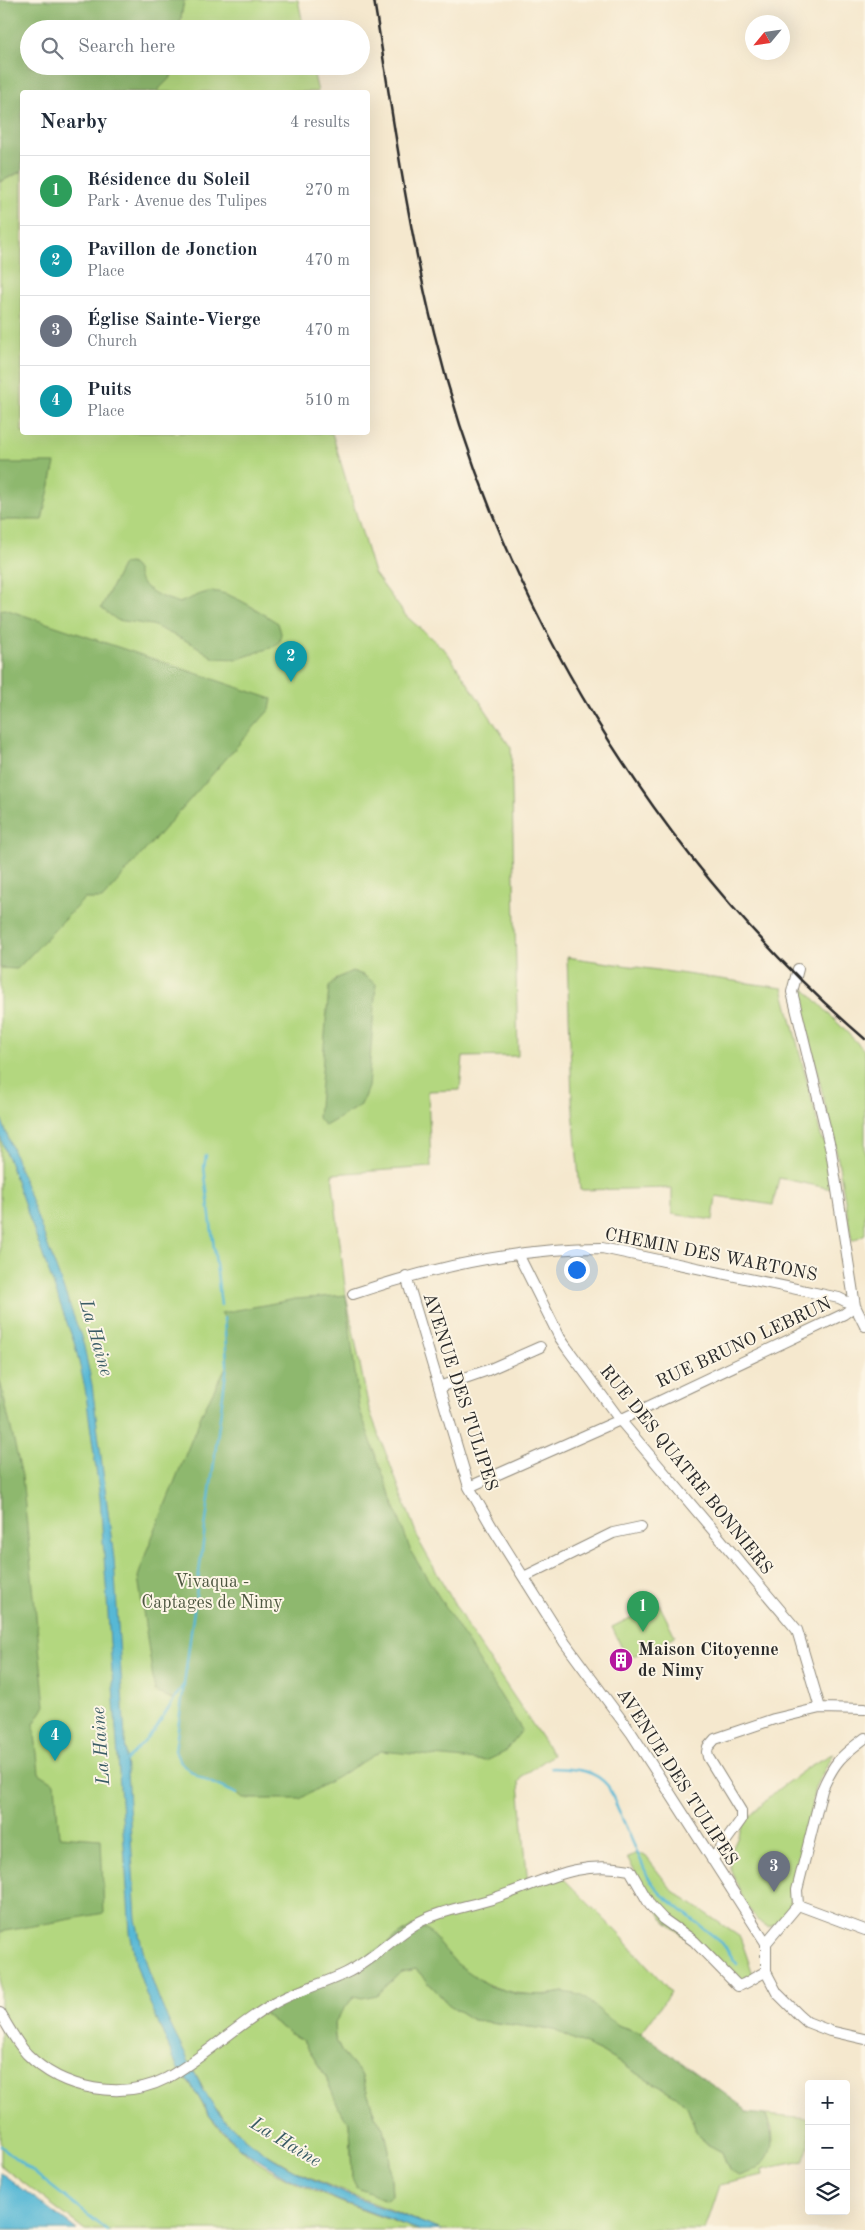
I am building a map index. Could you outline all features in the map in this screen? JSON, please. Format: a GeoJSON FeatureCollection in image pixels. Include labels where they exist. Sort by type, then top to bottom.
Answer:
{"type":"FeatureCollection","features":[{"type":"Feature","properties":{"kind":"street"},"geometry":{"type":"LineString","coordinates":[[798,969],[792,992],[830,1151],[855,1306],[865,1326]]}},
{"type":"Feature","properties":{"kind":"street","name":"CHEMIN DES WARTONS"},"geometry":{"type":"LineString","coordinates":[[353,1294],[436,1268],[518,1254],[571,1248],[602,1248],[830,1296],[855,1306]]}},
{"type":"Feature","properties":{"kind":"street","name":"RUE DES QUATRE BONNIERS"},"geometry":{"type":"LineString","coordinates":[[518,1254],[560,1338],[620,1420],[797,1630],[820,1708]]}},
{"type":"Feature","properties":{"kind":"street","name":"AVENUE DES TULIPES"},"geometry":{"type":"LineString","coordinates":[[406,1276],[470,1487],[565,1643],[656,1770],[766,1943]]}},
{"type":"Feature","properties":{"kind":"street","name":"RUE BRUNO LEBRUN"},"geometry":{"type":"LineString","coordinates":[[470,1487],[620,1420],[844,1314],[855,1306]]}},
{"type":"Feature","properties":{"kind":"street"},"geometry":{"type":"LineString","coordinates":[[439,1387],[488,1370],[540,1348]]}},
{"type":"Feature","properties":{"kind":"street"},"geometry":{"type":"LineString","coordinates":[[524,1577],[613,1533],[641,1526]]}},
{"type":"Feature","properties":{"kind":"street"},"geometry":{"type":"LineString","coordinates":[[712,1860],[741,1820],[741,1811],[708,1757],[706,1752],[708,1746],[719,1737],[774,1719],[820,1708],[865,1709]]}},
{"type":"Feature","properties":{"kind":"street"},"geometry":{"type":"LineString","coordinates":[[865,1738],[841,1756],[822,1790],[798,1890],[798,1904],[766,1943],[766,1972],[777,1993],[808,2022],[830,2031],[865,2039]]}},
{"type":"Feature","properties":{"kind":"street"},"geometry":{"type":"LineString","coordinates":[[0,2013],[27,2054],[53,2074],[75,2084],[100,2088],[127,2089],[156,2082],[194,2061],[271,2005],[308,1987],[347,1972],[413,1926],[432,1916],[494,1898],[558,1873],[600,1867],[630,1870],[650,1904],[664,1919],[694,1941],[738,1986],[744,1985],[754,1977],[766,1972]]}},
{"type":"Feature","properties":{"kind":"street"},"geometry":{"type":"LineString","coordinates":[[798,1904],[865,1930]]}},
{"type":"Feature","properties":{"kind":"green space"},"geometry":{"type":"Polygon","coordinates":[[[0,0],[184,0],[181,20],[20,20],[20,75],[171,75],[158,90],[20,90],[20,172],[0,182],[0,0]]]}},
{"type":"Feature","properties":{"kind":"green space"},"geometry":{"type":"Polygon","coordinates":[[[184,0],[298,0],[302,20],[181,20],[184,0]]]}},
{"type":"Feature","properties":{"kind":"green space"},"geometry":{"type":"Polygon","coordinates":[[[171,75],[314,75],[318,90],[158,90],[171,75]]]}},
{"type":"Feature","properties":{"kind":"green space","name":"Vivaqua - Captages de Nimy"},"geometry":{"type":"Polygon","coordinates":[[[20,172],[20,435],[333,435],[374,573],[406,616],[447,652],[511,748],[518,1056],[463,1057],[460,1090],[428,1091],[431,1167],[332,1174],[346,1295],[369,1409],[420,1543],[470,1631],[553,1755],[524,1775],[519,1782],[528,1885],[558,1873],[619,1934],[671,1992],[641,2033],[617,2025],[563,1992],[534,1995],[505,1990],[478,1980],[455,1962],[427,1929],[262,2012],[289,2033],[302,2040],[325,2075],[340,2110],[350,2123],[352,2178],[387,2200],[392,2196],[389,2150],[384,2128],[375,2116],[361,2074],[341,2051],[335,2038],[334,2023],[354,1996],[390,1983],[401,1972],[416,1969],[448,2004],[473,2020],[554,2030],[601,2052],[676,2096],[688,2108],[695,2128],[705,2143],[722,2152],[729,2170],[773,2141],[772,2128],[765,2115],[805,2119],[805,2158],[804,2161],[762,2169],[763,2175],[720,2185],[705,2230],[441,2230],[296,2171],[255,2147],[228,2123],[209,2100],[190,2064],[186,2080],[196,2092],[209,2115],[237,2146],[254,2159],[298,2184],[419,2230],[85,2230],[0,2165],[0,182],[20,172]]]}},
{"type":"Feature","properties":{"kind":"green space"},"geometry":{"type":"Polygon","coordinates":[[[0,463],[55,463],[42,520],[0,520],[0,463]]]}},
{"type":"Feature","properties":{"kind":"green space"},"geometry":{"type":"Polygon","coordinates":[[[130,563],[137,569],[143,585],[157,594],[179,603],[208,592],[225,594],[244,602],[278,623],[281,633],[280,641],[273,647],[238,659],[214,658],[193,644],[152,625],[117,620],[101,608],[123,564],[130,563]]]}},
{"type":"Feature","properties":{"kind":"green space"},"geometry":{"type":"Polygon","coordinates":[[[5,609],[272,699],[270,709],[102,899],[84,899],[17,969],[0,968],[0,610],[5,609]]]}},
{"type":"Feature","properties":{"kind":"green space"},"geometry":{"type":"Polygon","coordinates":[[[567,957],[783,988],[822,1140],[828,1142],[837,1190],[779,1178],[773,1205],[716,1196],[713,1220],[672,1214],[672,1188],[580,1190],[572,1099],[567,957]]]}},
{"type":"Feature","properties":{"kind":"green space"},"geometry":{"type":"Polygon","coordinates":[[[352,971],[363,975],[376,984],[368,1087],[361,1105],[325,1126],[318,1118],[329,987],[336,979],[352,971]]]}},
{"type":"Feature","properties":{"kind":"green space"},"geometry":{"type":"Polygon","coordinates":[[[801,985],[865,1051],[865,1234],[852,1241],[837,1154],[797,988],[801,985]]]}},
{"type":"Feature","properties":{"kind":"green space"},"geometry":{"type":"Polygon","coordinates":[[[346,1295],[359,1408],[411,1552],[522,1730],[505,1752],[486,1761],[381,1751],[300,1799],[243,1799],[237,1794],[210,1783],[192,1772],[179,1759],[175,1751],[184,1684],[173,1700],[155,1692],[138,1577],[203,1411],[227,1365],[224,1318],[221,1313],[296,1299],[346,1295]]]}},
{"type":"Feature","properties":{"kind":"green space"},"geometry":{"type":"Polygon","coordinates":[[[0,1381],[22,1476],[45,1706],[34,1724],[39,1773],[55,1783],[59,1836],[101,1839],[104,1913],[0,1932],[0,1381]]]}},
{"type":"Feature","properties":{"kind":"green space"},"geometry":{"type":"Polygon","coordinates":[[[659,1604],[675,1636],[627,1659],[612,1627],[659,1604]]]}},
{"type":"Feature","properties":{"kind":"green space"},"geometry":{"type":"Polygon","coordinates":[[[834,1753],[815,1787],[794,1899],[779,1923],[768,1927],[757,1920],[745,1903],[730,1868],[730,1854],[745,1821],[777,1790],[810,1766],[834,1753]]]}},
{"type":"Feature","properties":{"kind":"green space"},"geometry":{"type":"Polygon","coordinates":[[[635,1854],[644,1854],[673,1891],[740,1937],[754,1977],[744,1985],[663,1919],[627,1857],[635,1854]]]}},
{"type":"Feature","properties":{"kind":"green space"},"geometry":{"type":"Polygon","coordinates":[[[413,1926],[427,1929],[456,1963],[489,1986],[517,1994],[547,1995],[563,1992],[581,1995],[617,2025],[641,2033],[743,2107],[747,2113],[765,2115],[772,2136],[770,2153],[759,2167],[739,2176],[729,2170],[722,2152],[705,2143],[695,2128],[688,2108],[676,2096],[601,2052],[554,2030],[473,2020],[448,2004],[416,1969],[401,1972],[377,1995],[362,1998],[354,1996],[334,2023],[335,2038],[341,2051],[361,2074],[375,2116],[384,2128],[389,2150],[392,2196],[387,2200],[357,2188],[352,2178],[350,2123],[340,2111],[325,2075],[302,2040],[289,2033],[262,2012],[333,1979],[413,1926]]]}},
{"type":"Feature","properties":{"kind":"water"},"geometry":{"type":"Polygon","coordinates":[[[0,1115],[83,1342],[92,1385],[114,1559],[136,1919],[144,1954],[160,2002],[203,2089],[222,2116],[250,2143],[274,2159],[329,2187],[441,2230],[419,2230],[340,2201],[286,2177],[238,2147],[210,2116],[192,2086],[179,2071],[146,1994],[136,1964],[130,1932],[100,1498],[85,1388],[75,1345],[0,1136],[0,1115]]]}},
{"type":"Feature","properties":{"kind":"water"},"geometry":{"type":"Polygon","coordinates":[[[0,2172],[77,2230],[0,2230],[0,2172]]]}},
{"type":"Feature","properties":{"kind":"waterway"},"geometry":{"type":"LineString","coordinates":[[206,1155],[204,1167],[221,1305]]}},
{"type":"Feature","properties":{"kind":"waterway"},"geometry":{"type":"LineString","coordinates":[[224,1318],[227,1365],[175,1751],[179,1759],[192,1772],[210,1783],[237,1794]]}},
{"type":"Feature","properties":{"kind":"waterway"},"geometry":{"type":"LineString","coordinates":[[126,1761],[154,1731],[184,1684]]}},
{"type":"Feature","properties":{"kind":"waterway"},"geometry":{"type":"LineString","coordinates":[[551,1768],[575,1769],[589,1773],[602,1780],[608,1786],[648,1877],[660,1893],[722,1943],[737,1964]]}},
{"type":"Feature","properties":{"kind":"waterway"},"geometry":{"type":"LineString","coordinates":[[0,2146],[107,2230]]}},
{"type":"Feature","properties":{"kind":"railway"},"geometry":{"type":"LineString","coordinates":[[374,0],[408,208],[424,291],[463,432],[499,531],[544,626],[596,719],[654,807],[719,890],[789,968],[865,1039]]}},
{"type":"Feature","properties":{"kind":"place","name":"Pavillon de Jonction"},"geometry":{"type":"Point","coordinates":[291,682]}},
{"type":"Feature","properties":{"kind":"place","name":"Résidence du Soleil"},"geometry":{"type":"Point","coordinates":[643,1632]}},
{"type":"Feature","properties":{"kind":"place","name":"Maison Citoyenne de Nimy"},"geometry":{"type":"Point","coordinates":[621,1660]}},
{"type":"Feature","properties":{"kind":"place","name":"Puits"},"geometry":{"type":"Point","coordinates":[55,1761]}},
{"type":"Feature","properties":{"kind":"place","name":"Église Sainte-Vierge"},"geometry":{"type":"Point","coordinates":[774,1892]}},
{"type":"Feature","properties":{"kind":"water label","name":"La Haine"},"geometry":{"type":"Point","coordinates":[95,1338]}},
{"type":"Feature","properties":{"kind":"water label","name":"La Haine"},"geometry":{"type":"Point","coordinates":[102,1746]}},
{"type":"Feature","properties":{"kind":"water label","name":"La Haine"},"geometry":{"type":"Point","coordinates":[285,2143]}}]}
